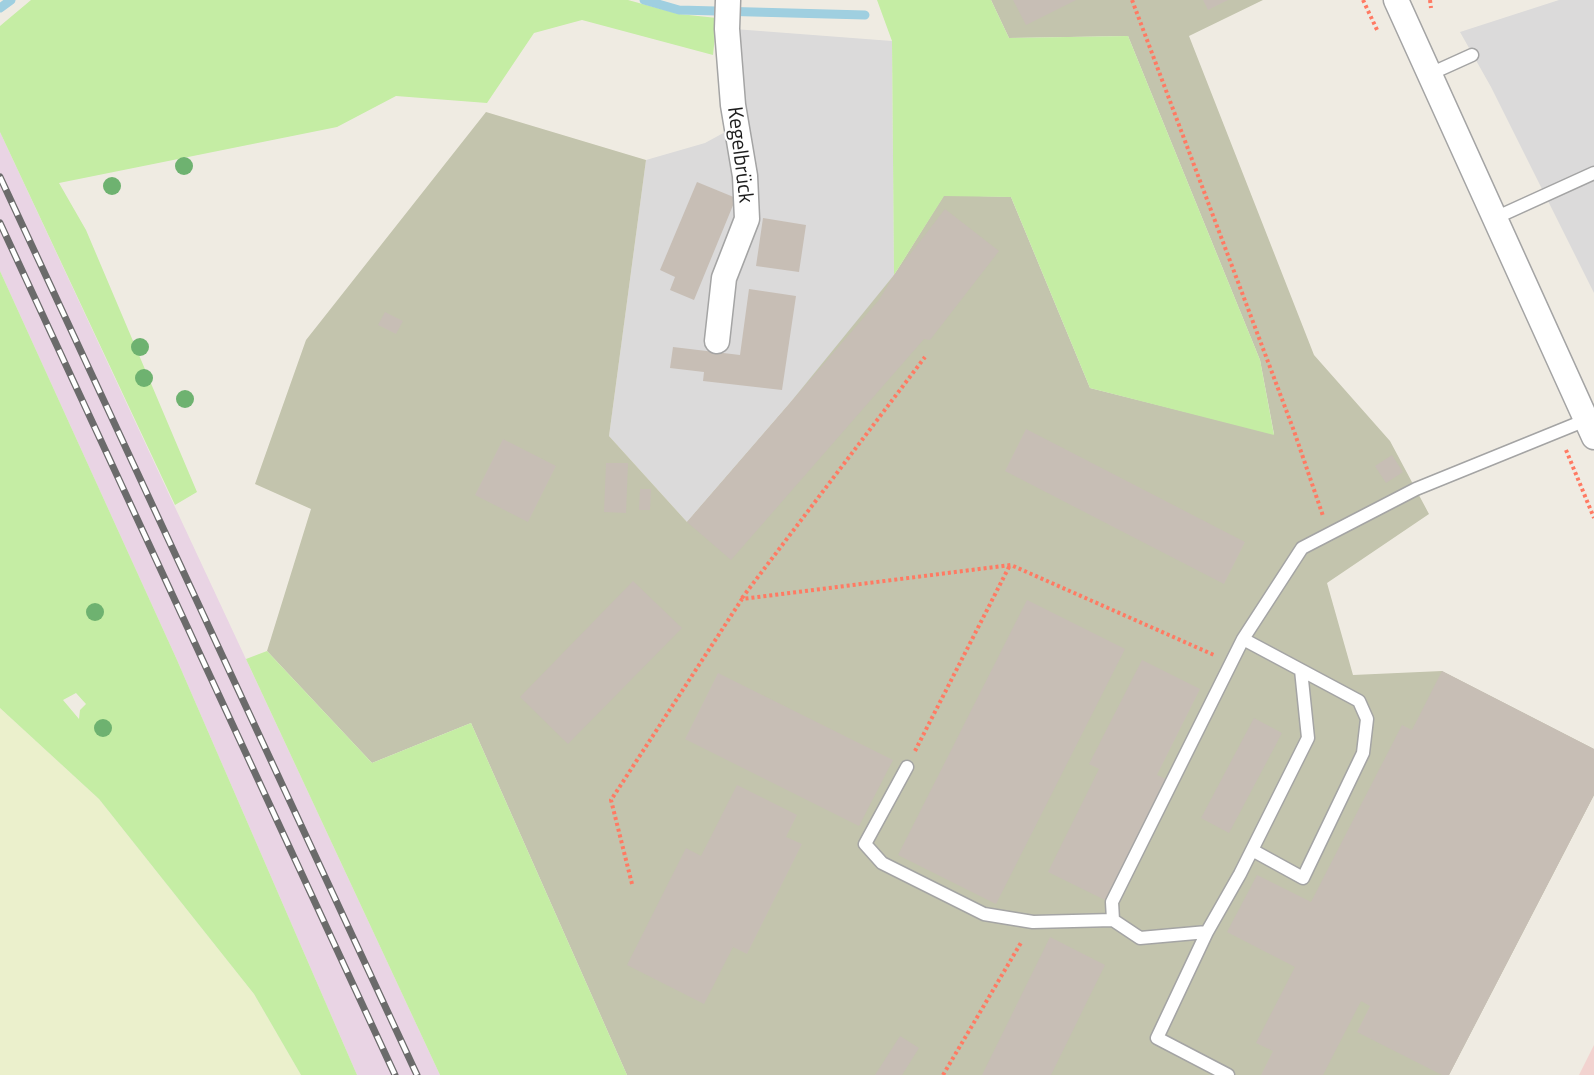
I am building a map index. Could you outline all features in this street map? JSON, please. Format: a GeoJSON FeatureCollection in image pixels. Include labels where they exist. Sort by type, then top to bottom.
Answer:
{"type":"FeatureCollection","features":[{"type":"Feature","properties":{"kind":"street","name":"Kegelbrück"},"geometry":{"type":"LineString","coordinates":[[717,341],[724,278],[747,219],[745,176],[733,105],[727,29],[728,0]]}},
{"type":"Feature","properties":{"kind":"street"},"geometry":{"type":"LineString","coordinates":[[1396,0],[1590,429]]}},
{"type":"Feature","properties":{"kind":"lane"},"geometry":{"type":"LineString","coordinates":[[1430,74],[1472,55]]}},
{"type":"Feature","properties":{"kind":"lane"},"geometry":{"type":"LineString","coordinates":[[1495,218],[1594,173]]}},
{"type":"Feature","properties":{"kind":"lane"},"geometry":{"type":"LineString","coordinates":[[1113,920],[1112,902],[1243,639],[1302,548],[1416,489],[1558,431],[1590,429]]}},
{"type":"Feature","properties":{"kind":"lane"},"geometry":{"type":"LineString","coordinates":[[1243,639],[1359,701],[1367,719],[1364,753],[1303,878],[1252,850]]}},
{"type":"Feature","properties":{"kind":"lane"},"geometry":{"type":"LineString","coordinates":[[1228,1075],[1157,1038],[1207,932],[1252,850],[1308,738],[1301,670]]}},
{"type":"Feature","properties":{"kind":"lane"},"geometry":{"type":"LineString","coordinates":[[907,767],[865,844],[882,863],[984,914],[1033,922],[1113,920],[1140,938],[1207,932]]}},
{"type":"Feature","properties":{"kind":"path"},"geometry":{"type":"LineString","coordinates":[[1132,0],[1143,24],[1282,398],[1329,534]]}},
{"type":"Feature","properties":{"kind":"path"},"geometry":{"type":"LineString","coordinates":[[632,884],[611,800],[742,599],[925,357]]}},
{"type":"Feature","properties":{"kind":"path"},"geometry":{"type":"LineString","coordinates":[[1558,431],[1594,518]]}},
{"type":"Feature","properties":{"kind":"path"},"geometry":{"type":"LineString","coordinates":[[742,599],[1011,565],[1231,663]]}},
{"type":"Feature","properties":{"kind":"path"},"geometry":{"type":"LineString","coordinates":[[907,767],[1011,565]]}},
{"type":"Feature","properties":{"kind":"path"},"geometry":{"type":"LineString","coordinates":[[943,1075],[1033,922]]}},
{"type":"Feature","properties":{"kind":"shaded area"},"geometry":{"type":"Polygon","coordinates":[[[991,0],[1263,0],[1189,36],[1314,355],[1390,441],[1429,514],[1327,583],[1353,675],[1442,671],[1594,749],[1594,795],[1449,1075],[627,1075],[471,723],[372,763],[267,651],[311,509],[255,484],[306,340],[486,112],[646,160],[609,436],[687,522],[790,403],[894,275],[944,195],[1011,197],[1090,388],[1274,434],[1260,360],[1128,36],[1009,38],[991,0]]]}},
{"type":"Feature","properties":{"kind":"shaded area"},"geometry":{"type":"Polygon","coordinates":[[[1559,0],[1594,0],[1594,293],[1491,87],[1460,32],[1559,0]]]}},
{"type":"Feature","properties":{"kind":"shaded area"},"geometry":{"type":"Polygon","coordinates":[[[721,28],[892,41],[894,275],[879,300],[687,522],[609,436],[646,160],[705,143],[727,131],[721,28]]]}},
{"type":"Feature","properties":{"kind":"shaded area"},"geometry":{"type":"Polygon","coordinates":[[[0,132],[440,1075],[357,1075],[177,660],[0,271],[0,132]]]}},
{"type":"Feature","properties":{"kind":"shaded area"},"geometry":{"type":"Polygon","coordinates":[[[0,708],[99,799],[254,994],[301,1075],[0,1075],[0,708]]]}},
{"type":"Feature","properties":{"kind":"shaded area"},"geometry":{"type":"Polygon","coordinates":[[[1594,1045],[1594,1075],[1579,1075],[1594,1045]]]}},
{"type":"Feature","properties":{"kind":"green space"},"geometry":{"type":"Polygon","coordinates":[[[31,0],[628,0],[679,14],[717,18],[713,55],[582,20],[534,33],[487,103],[396,96],[337,127],[59,183],[86,230],[197,492],[175,505],[0,132],[0,26],[31,0]]]}},
{"type":"Feature","properties":{"kind":"green space"},"geometry":{"type":"Polygon","coordinates":[[[877,0],[991,0],[1009,38],[1128,36],[1260,360],[1274,435],[1090,388],[1011,197],[944,196],[894,275],[892,41],[877,0]]]}},
{"type":"Feature","properties":{"kind":"green space"},"geometry":{"type":"Polygon","coordinates":[[[0,271],[177,660],[357,1075],[301,1075],[254,994],[99,799],[0,708],[0,271]],[[76,693],[63,700],[79,719],[80,710],[86,704],[76,693]]]}},
{"type":"Feature","properties":{"kind":"green space"},"geometry":{"type":"Polygon","coordinates":[[[267,651],[372,763],[471,723],[627,1075],[440,1075],[246,659],[267,651]]]}},
{"type":"Feature","properties":{"kind":"building"},"geometry":{"type":"Polygon","coordinates":[[[1013,0],[1076,0],[1026,25],[1013,0]]]}},
{"type":"Feature","properties":{"kind":"building"},"geometry":{"type":"Polygon","coordinates":[[[1203,0],[1228,0],[1208,10],[1203,0]]]}},
{"type":"Feature","properties":{"kind":"building"},"geometry":{"type":"Polygon","coordinates":[[[697,182],[736,198],[694,300],[670,290],[675,277],[660,270],[697,182]]]}},
{"type":"Feature","properties":{"kind":"building"},"geometry":{"type":"Polygon","coordinates":[[[945,209],[999,251],[930,340],[924,339],[731,560],[687,522],[879,300],[894,275],[945,209]]]}},
{"type":"Feature","properties":{"kind":"building"},"geometry":{"type":"Polygon","coordinates":[[[763,218],[806,225],[799,272],[756,266],[763,218]]]}},
{"type":"Feature","properties":{"kind":"building"},"geometry":{"type":"Polygon","coordinates":[[[749,289],[796,296],[782,390],[703,381],[704,372],[670,368],[673,347],[740,355],[749,289]]]}},
{"type":"Feature","properties":{"kind":"building"},"geometry":{"type":"Polygon","coordinates":[[[385,312],[403,321],[396,334],[378,325],[385,312]]]}},
{"type":"Feature","properties":{"kind":"building"},"geometry":{"type":"Polygon","coordinates":[[[1026,429],[1245,542],[1224,584],[1005,471],[1026,429]]]}},
{"type":"Feature","properties":{"kind":"building"},"geometry":{"type":"Polygon","coordinates":[[[503,439],[556,466],[528,522],[475,495],[503,439]]]}},
{"type":"Feature","properties":{"kind":"building"},"geometry":{"type":"Polygon","coordinates":[[[1392,455],[1403,472],[1386,483],[1375,466],[1392,455]]]}},
{"type":"Feature","properties":{"kind":"building"},"geometry":{"type":"Polygon","coordinates":[[[606,463],[628,463],[626,513],[604,512],[606,463]]]}},
{"type":"Feature","properties":{"kind":"building"},"geometry":{"type":"Polygon","coordinates":[[[640,489],[651,489],[650,510],[639,510],[640,489]]]}},
{"type":"Feature","properties":{"kind":"building"},"geometry":{"type":"Polygon","coordinates":[[[633,581],[682,628],[568,744],[520,697],[633,581]]]}},
{"type":"Feature","properties":{"kind":"building"},"geometry":{"type":"Polygon","coordinates":[[[1027,600],[1125,649],[996,904],[898,855],[1027,600]]]}},
{"type":"Feature","properties":{"kind":"building"},"geometry":{"type":"Polygon","coordinates":[[[1142,660],[1200,689],[1157,775],[1170,781],[1109,902],[1048,872],[1099,769],[1089,764],[1142,660]]]}},
{"type":"Feature","properties":{"kind":"building"},"geometry":{"type":"Polygon","coordinates":[[[1442,671],[1594,749],[1594,795],[1449,1075],[1442,1075],[1357,1032],[1370,1006],[1361,1001],[1323,1075],[1261,1075],[1273,1051],[1256,1043],[1295,967],[1227,932],[1257,875],[1311,902],[1402,725],[1412,730],[1442,671]]]}},
{"type":"Feature","properties":{"kind":"building"},"geometry":{"type":"Polygon","coordinates":[[[718,673],[893,760],[859,826],[685,739],[718,673]]]}},
{"type":"Feature","properties":{"kind":"building"},"geometry":{"type":"Polygon","coordinates":[[[1254,718],[1282,733],[1229,833],[1201,818],[1254,718]]]}},
{"type":"Feature","properties":{"kind":"building"},"geometry":{"type":"Polygon","coordinates":[[[737,785],[797,815],[786,837],[802,844],[747,954],[733,947],[704,1004],[627,965],[686,848],[701,856],[737,785]]]}},
{"type":"Feature","properties":{"kind":"building"},"geometry":{"type":"Polygon","coordinates":[[[1050,937],[1105,965],[1051,1075],[982,1075],[1050,937]]]}},
{"type":"Feature","properties":{"kind":"building"},"geometry":{"type":"Polygon","coordinates":[[[900,1036],[919,1048],[902,1075],[875,1075],[900,1036]]]}},
{"type":"Feature","properties":{"kind":"waterway"},"geometry":{"type":"LineString","coordinates":[[0,8],[11,0]]}},
{"type":"Feature","properties":{"kind":"waterway"},"geometry":{"type":"LineString","coordinates":[[644,0],[679,10],[865,15]]}},
{"type":"Feature","properties":{"kind":"railway"},"geometry":{"type":"LineString","coordinates":[[0,177],[417,1075]]}},
{"type":"Feature","properties":{"kind":"railway"},"geometry":{"type":"LineString","coordinates":[[0,223],[395,1075]]}}]}
